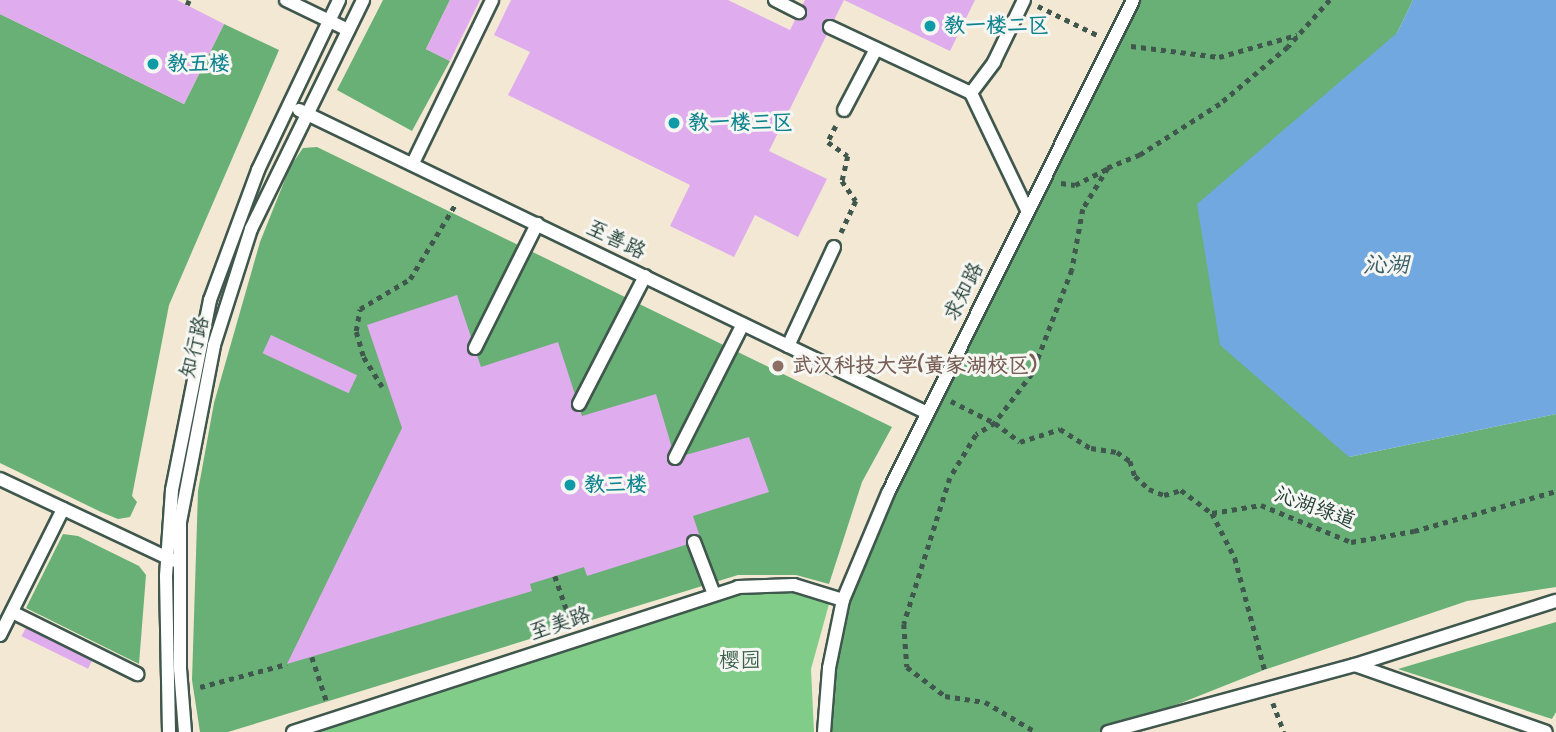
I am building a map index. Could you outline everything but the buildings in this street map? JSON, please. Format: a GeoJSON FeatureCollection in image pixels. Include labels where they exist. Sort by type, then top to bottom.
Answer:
{"type":"FeatureCollection","features":[{"type":"Feature","properties":{"kind":"lane"},"geometry":{"type":"LineString","coordinates":[[286,0],[348,30]]}},
{"type":"Feature","properties":{"kind":"lane","name":"知行路"},"geometry":{"type":"LineString","coordinates":[[169,732],[172,490],[211,300],[258,170],[340,0]]}},
{"type":"Feature","properties":{"kind":"lane","name":"知行路"},"geometry":{"type":"LineString","coordinates":[[185,732],[173,561],[214,345],[251,229],[363,0]]}},
{"type":"Feature","properties":{"kind":"lane"},"geometry":{"type":"LineString","coordinates":[[413,163],[492,0]]}},
{"type":"Feature","properties":{"kind":"lane"},"geometry":{"type":"LineString","coordinates":[[775,0],[799,12]]}},
{"type":"Feature","properties":{"kind":"lane"},"geometry":{"type":"LineString","coordinates":[[971,93],[994,62],[1024,0]]}},
{"type":"Feature","properties":{"kind":"lane","name":"求知路"},"geometry":{"type":"LineString","coordinates":[[824,732],[829,668],[843,600],[925,412],[1133,0]]}},
{"type":"Feature","properties":{"kind":"lane"},"geometry":{"type":"LineString","coordinates":[[830,27],[971,93],[1027,210]]}},
{"type":"Feature","properties":{"kind":"lane"},"geometry":{"type":"LineString","coordinates":[[844,110],[876,50]]}},
{"type":"Feature","properties":{"kind":"lane","name":"至善路"},"geometry":{"type":"LineString","coordinates":[[289,105],[925,412]]}},
{"type":"Feature","properties":{"kind":"lane"},"geometry":{"type":"LineString","coordinates":[[475,348],[537,223]]}},
{"type":"Feature","properties":{"kind":"lane"},"geometry":{"type":"LineString","coordinates":[[788,346],[834,247]]}},
{"type":"Feature","properties":{"kind":"lane"},"geometry":{"type":"LineString","coordinates":[[579,404],[645,276]]}},
{"type":"Feature","properties":{"kind":"lane"},"geometry":{"type":"LineString","coordinates":[[675,458],[743,324]]}},
{"type":"Feature","properties":{"kind":"lane"},"geometry":{"type":"LineString","coordinates":[[0,479],[173,561]]}},
{"type":"Feature","properties":{"kind":"lane"},"geometry":{"type":"LineString","coordinates":[[0,635],[63,509]]}},
{"type":"Feature","properties":{"kind":"lane"},"geometry":{"type":"LineString","coordinates":[[694,542],[714,594]]}},
{"type":"Feature","properties":{"kind":"lane","name":"至美路"},"geometry":{"type":"LineString","coordinates":[[293,732],[738,587],[794,585],[843,600]]}},
{"type":"Feature","properties":{"kind":"lane"},"geometry":{"type":"LineString","coordinates":[[1108,732],[1355,665],[1556,601]]}},
{"type":"Feature","properties":{"kind":"lane"},"geometry":{"type":"LineString","coordinates":[[12,612],[137,674]]}},
{"type":"Feature","properties":{"kind":"lane"},"geometry":{"type":"LineString","coordinates":[[1355,665],[1546,732]]}},
{"type":"Feature","properties":{"kind":"path"},"geometry":{"type":"LineString","coordinates":[[1024,0],[1112,42],[1219,57],[1301,33]]}},
{"type":"Feature","properties":{"kind":"path"},"geometry":{"type":"LineString","coordinates":[[1041,181],[1075,185],[1140,155],[1220,104],[1301,33],[1330,0]]}},
{"type":"Feature","properties":{"kind":"path"},"geometry":{"type":"LineString","coordinates":[[834,247],[856,201],[842,181],[848,156],[828,142],[844,110]]}},
{"type":"Feature","properties":{"kind":"path"},"geometry":{"type":"LineString","coordinates":[[1036,732],[985,702],[945,696],[907,667],[904,624],[950,478],[976,435],[995,423],[1032,374],[1072,270],[1074,239],[1083,209],[1108,168]]}},
{"type":"Feature","properties":{"kind":"path"},"geometry":{"type":"LineString","coordinates":[[382,387],[363,355],[356,331],[360,309],[410,279],[464,188]]}},
{"type":"Feature","properties":{"kind":"path"},"geometry":{"type":"LineString","coordinates":[[935,393],[995,423],[1020,442],[1060,429],[1091,448],[1117,452],[1130,461],[1135,476],[1149,489],[1164,495],[1181,490],[1212,513],[1235,558],[1269,688],[1284,732]]}},
{"type":"Feature","properties":{"kind":"path","name":"沁湖绿道"},"geometry":{"type":"LineString","coordinates":[[1212,513],[1261,505],[1351,542],[1414,531],[1556,491]]}},
{"type":"Feature","properties":{"kind":"path"},"geometry":{"type":"LineString","coordinates":[[555,576],[576,639]]}},
{"type":"Feature","properties":{"kind":"path"},"geometry":{"type":"LineString","coordinates":[[312,657],[333,719]]}},
{"type":"Feature","properties":{"kind":"path"},"geometry":{"type":"LineString","coordinates":[[181,692],[287,664]]}},
{"type":"Feature","properties":{"kind":"green space"},"geometry":{"type":"Polygon","coordinates":[[[383,0],[450,0],[426,49],[450,61],[412,131],[337,90],[383,0]]]}},
{"type":"Feature","properties":{"kind":"green space"},"geometry":{"type":"Polygon","coordinates":[[[1133,0],[1413,0],[1397,33],[1349,457],[1556,414],[1556,587],[1467,601],[1264,670],[1108,732],[824,732],[843,600],[925,412],[1133,0]]]}},
{"type":"Feature","properties":{"kind":"green space"},"geometry":{"type":"Polygon","coordinates":[[[0,14],[184,104],[224,24],[279,50],[169,305],[132,496],[137,502],[130,517],[118,519],[101,512],[0,463],[0,14]]]}},
{"type":"Feature","properties":{"kind":"green space"},"geometry":{"type":"Polygon","coordinates":[[[317,147],[892,427],[862,482],[829,584],[796,575],[738,575],[228,732],[200,732],[192,680],[198,491],[214,403],[260,242],[290,167],[303,148],[317,147]]]}},
{"type":"Feature","properties":{"kind":"green space"},"geometry":{"type":"Polygon","coordinates":[[[63,534],[78,536],[139,566],[146,575],[139,664],[26,608],[63,534]]]}},
{"type":"Feature","properties":{"kind":"green space","name":"樱园"},"geometry":{"type":"Polygon","coordinates":[[[794,585],[831,597],[811,669],[814,732],[293,732],[738,587],[794,585]]]}},
{"type":"Feature","properties":{"kind":"green space"},"geometry":{"type":"Polygon","coordinates":[[[1556,622],[1556,712],[1552,719],[1398,669],[1556,622]]]}},
{"type":"Feature","properties":{"kind":"water","name":"沁湖"},"geometry":{"type":"Polygon","coordinates":[[[1413,0],[1556,0],[1556,414],[1349,457],[1220,345],[1197,204],[1397,33],[1413,0]]]}},
{"type":"Feature","properties":{"kind":"place","name":"教一楼二区"},"geometry":{"type":"Point","coordinates":[930,26]}},
{"type":"Feature","properties":{"kind":"place","name":"教五楼"},"geometry":{"type":"Point","coordinates":[153,64]}},
{"type":"Feature","properties":{"kind":"place","name":"教一楼三区"},"geometry":{"type":"Point","coordinates":[674,123]}},
{"type":"Feature","properties":{"kind":"place","name":"武汉科技大学(黄家湖校区)"},"geometry":{"type":"Point","coordinates":[778,366]}},
{"type":"Feature","properties":{"kind":"place","name":"教三楼"},"geometry":{"type":"Point","coordinates":[570,485]}}]}
